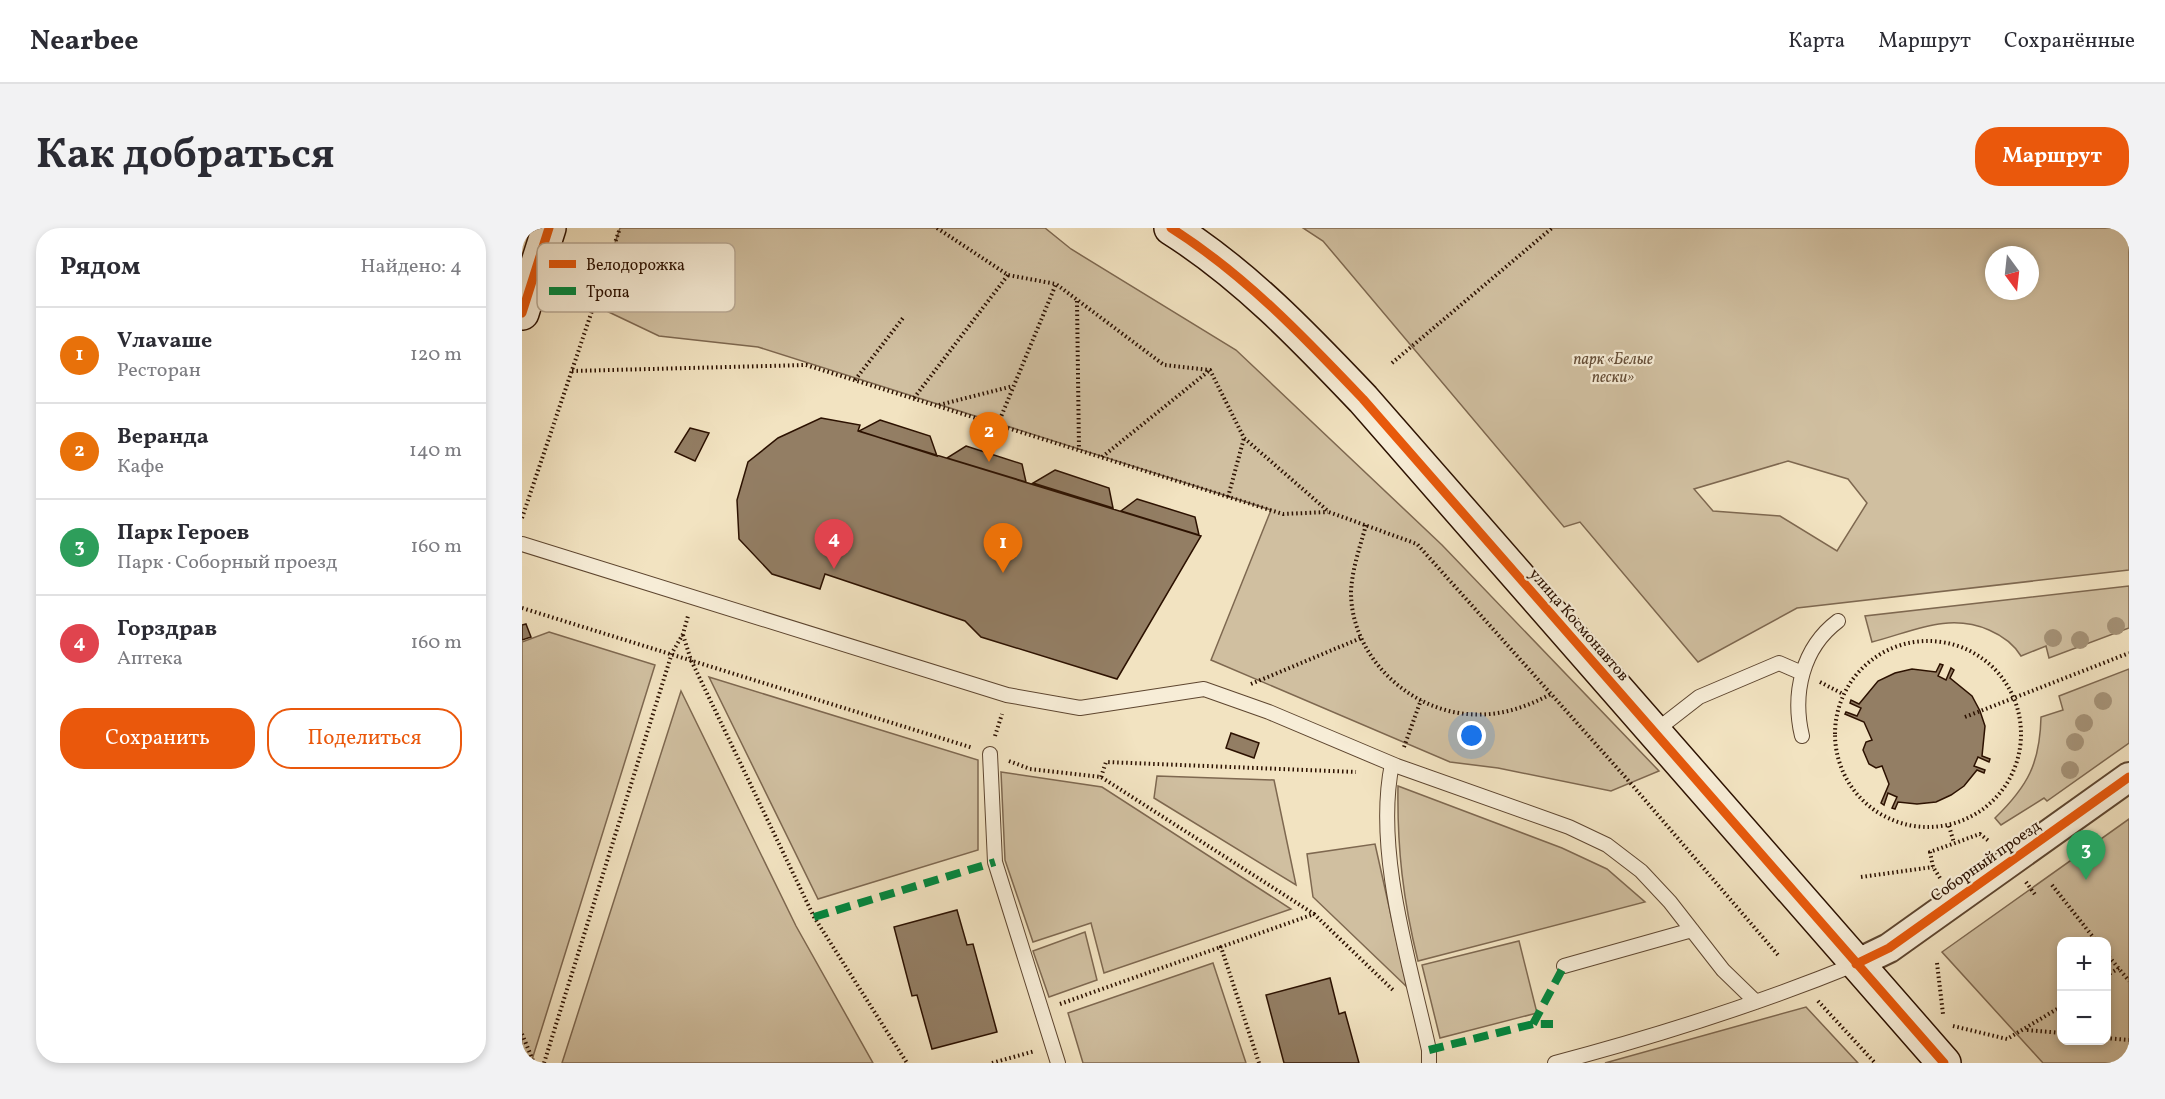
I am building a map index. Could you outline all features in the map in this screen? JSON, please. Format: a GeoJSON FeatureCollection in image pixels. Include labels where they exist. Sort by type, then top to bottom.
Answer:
{"type":"FeatureCollection","features":[{"type":"Feature","properties":{"kind":"street"},"geometry":{"type":"LineString","coordinates":[[544,243],[549,228]]}},
{"type":"Feature","properties":{"kind":"street","name":"улица Космонавтов"},"geometry":{"type":"LineString","coordinates":[[1171,228],[1194,243],[1287,319],[1363,399],[1944,1063]]}},
{"type":"Feature","properties":{"kind":"street"},"geometry":{"type":"LineString","coordinates":[[522,313],[537,266]]}},
{"type":"Feature","properties":{"kind":"street","name":"Соборный проезд"},"geometry":{"type":"LineString","coordinates":[[1856,964],[1888,948],[2129,777]]}},
{"type":"Feature","properties":{"kind":"lane"},"geometry":{"type":"LineString","coordinates":[[522,544],[1007,695],[1080,708],[1204,689],[1269,712],[1391,769],[1569,827],[1607,845],[1641,871],[1723,970],[1756,1002]]}},
{"type":"Feature","properties":{"kind":"lane"},"geometry":{"type":"LineString","coordinates":[[1802,736],[1799,724],[1802,673],[1813,645],[1838,621]]}},
{"type":"Feature","properties":{"kind":"lane"},"geometry":{"type":"LineString","coordinates":[[1654,732],[1699,697],[1779,663],[1802,673]]}},
{"type":"Feature","properties":{"kind":"lane"},"geometry":{"type":"LineString","coordinates":[[992,748],[995,862],[1058,1063]]}},
{"type":"Feature","properties":{"kind":"lane"},"geometry":{"type":"LineString","coordinates":[[1391,769],[1386,789],[1389,843],[1397,906],[1429,1050],[1429,1063]]}},
{"type":"Feature","properties":{"kind":"lane"},"geometry":{"type":"LineString","coordinates":[[1564,966],[1692,930]]}},
{"type":"Feature","properties":{"kind":"lane"},"geometry":{"type":"LineString","coordinates":[[1555,1063],[1678,1028],[1804,986],[1856,964]]}},
{"type":"Feature","properties":{"kind":"path"},"geometry":{"type":"LineString","coordinates":[[615,243],[620,228]]}},
{"type":"Feature","properties":{"kind":"path"},"geometry":{"type":"LineString","coordinates":[[937,228],[1008,275],[1056,284],[1164,364],[1210,370]]}},
{"type":"Feature","properties":{"kind":"path"},"geometry":{"type":"LineString","coordinates":[[1392,363],[1552,228]]}},
{"type":"Feature","properties":{"kind":"path"},"geometry":{"type":"LineString","coordinates":[[914,398],[1008,275]]}},
{"type":"Feature","properties":{"kind":"path"},"geometry":{"type":"LineString","coordinates":[[998,424],[1056,284]]}},
{"type":"Feature","properties":{"kind":"path"},"geometry":{"type":"LineString","coordinates":[[1077,300],[1079,450]]}},
{"type":"Feature","properties":{"kind":"path"},"geometry":{"type":"LineString","coordinates":[[522,518],[592,312]]}},
{"type":"Feature","properties":{"kind":"path"},"geometry":{"type":"LineString","coordinates":[[855,380],[903,318]]}},
{"type":"Feature","properties":{"kind":"path"},"geometry":{"type":"LineString","coordinates":[[572,371],[806,365],[1283,514],[1329,512]]}},
{"type":"Feature","properties":{"kind":"path"},"geometry":{"type":"LineString","coordinates":[[1210,370],[1244,438],[1329,512],[1417,544],[1778,955]]}},
{"type":"Feature","properties":{"kind":"path"},"geometry":{"type":"LineString","coordinates":[[1102,457],[1210,370]]}},
{"type":"Feature","properties":{"kind":"path"},"geometry":{"type":"LineString","coordinates":[[936,406],[1014,386]]}},
{"type":"Feature","properties":{"kind":"path"},"geometry":{"type":"LineString","coordinates":[[1228,497],[1244,438]]}},
{"type":"Feature","properties":{"kind":"path"},"geometry":{"type":"LineString","coordinates":[[1366,525],[1353,570],[1351,594],[1361,638],[1380,669],[1404,690],[1421,700],[1466,714],[1487,715],[1510,711],[1551,694]]}},
{"type":"Feature","properties":{"kind":"path"},"geometry":{"type":"LineString","coordinates":[[522,608],[992,748],[1030,769],[1101,777],[1314,914],[1422,1017]]}},
{"type":"Feature","properties":{"kind":"path"},"geometry":{"type":"LineString","coordinates":[[544,1063],[672,653],[683,634],[691,660],[813,918],[907,1063]]}},
{"type":"Feature","properties":{"kind":"path"},"geometry":{"type":"LineString","coordinates":[[1244,687],[1361,638]]}},
{"type":"Feature","properties":{"kind":"path"},"geometry":{"type":"LineString","coordinates":[[1930,641],[1956,645],[1981,656],[2000,674],[2014,698],[2021,725],[2020,754],[2010,781],[1992,803],[1968,819],[1949,826],[1912,827],[1885,817],[1862,801],[1845,777],[1835,750],[1835,722],[1843,694],[1858,672],[1879,655],[1903,644],[1930,641]]}},
{"type":"Feature","properties":{"kind":"path"},"geometry":{"type":"LineString","coordinates":[[1965,717],[2129,652]]}},
{"type":"Feature","properties":{"kind":"path"},"geometry":{"type":"LineString","coordinates":[[992,748],[1007,695]]}},
{"type":"Feature","properties":{"kind":"path"},"geometry":{"type":"LineString","coordinates":[[1406,742],[1421,700]]}},
{"type":"Feature","properties":{"kind":"path"},"geometry":{"type":"LineString","coordinates":[[1101,777],[1106,762],[1391,769]]}},
{"type":"Feature","properties":{"kind":"path"},"geometry":{"type":"LineString","coordinates":[[1949,826],[1954,843]]}},
{"type":"Feature","properties":{"kind":"path"},"geometry":{"type":"LineString","coordinates":[[1945,887],[1933,867],[1930,852],[1980,834],[1986,838]]}},
{"type":"Feature","properties":{"kind":"path"},"geometry":{"type":"LineString","coordinates":[[1861,877],[1933,867]]}},
{"type":"Feature","properties":{"kind":"path"},"geometry":{"type":"LineString","coordinates":[[2052,885],[2093,937]]}},
{"type":"Feature","properties":{"kind":"path"},"geometry":{"type":"LineString","coordinates":[[1041,1011],[1314,914]]}},
{"type":"Feature","properties":{"kind":"path"},"geometry":{"type":"LineString","coordinates":[[1221,947],[1259,1063]]}},
{"type":"Feature","properties":{"kind":"path"},"geometry":{"type":"LineString","coordinates":[[2111,959],[2129,981]]}},
{"type":"Feature","properties":{"kind":"path"},"geometry":{"type":"LineString","coordinates":[[1937,963],[1944,1024],[2007,1040],[2057,1009]]}},
{"type":"Feature","properties":{"kind":"path"},"geometry":{"type":"LineString","coordinates":[[2111,973],[2119,968]]}},
{"type":"Feature","properties":{"kind":"path"},"geometry":{"type":"LineString","coordinates":[[1816,1000],[1875,1063]]}},
{"type":"Feature","properties":{"kind":"path"},"geometry":{"type":"LineString","coordinates":[[2026,1030],[2057,1033]]}},
{"type":"Feature","properties":{"kind":"path"},"geometry":{"type":"LineString","coordinates":[[522,1034],[534,1063]]}},
{"type":"Feature","properties":{"kind":"path"},"geometry":{"type":"LineString","coordinates":[[2111,1038],[2129,1040]]}},
{"type":"Feature","properties":{"kind":"path"},"geometry":{"type":"LineString","coordinates":[[992,1063],[1053,1046]]}},
{"type":"Feature","properties":{"kind":"green space"},"geometry":{"type":"Polygon","coordinates":[[[620,228],[1045,228],[1071,249],[1236,350],[1442,545],[1659,771],[1611,791],[1498,768],[1450,762],[1211,660],[1271,510],[758,347],[659,336],[609,312],[735,312],[735,243],[615,243],[620,228]]]}},
{"type":"Feature","properties":{"kind":"green space","name":"парк «Белые пески»"},"geometry":{"type":"Polygon","coordinates":[[[1303,228],[2129,228],[2129,570],[1797,608],[1698,662],[1580,522],[1564,527],[1323,241],[1303,228]],[[1788,461],[1694,489],[1713,511],[1780,516],[1837,551],[1867,503],[1848,479],[1788,461]]]}},
{"type":"Feature","properties":{"kind":"green space"},"geometry":{"type":"Polygon","coordinates":[[[2129,586],[2129,628],[2049,658],[2046,646],[2021,656],[1999,635],[1974,625],[1959,623],[1945,623],[1916,629],[1872,642],[1865,616],[2129,586]]]}},
{"type":"Feature","properties":{"kind":"green space"},"geometry":{"type":"Polygon","coordinates":[[[549,632],[655,665],[531,1063],[522,1063],[522,642],[549,632]]]}},
{"type":"Feature","properties":{"kind":"green space"},"geometry":{"type":"Polygon","coordinates":[[[2129,669],[2129,743],[2047,801],[2044,798],[2001,825],[1995,818],[2024,784],[2035,761],[2041,717],[2063,710],[2059,696],[2129,669]]]}},
{"type":"Feature","properties":{"kind":"green space"},"geometry":{"type":"Polygon","coordinates":[[[709,677],[978,760],[978,850],[818,899],[709,677]]]}},
{"type":"Feature","properties":{"kind":"green space"},"geometry":{"type":"Polygon","coordinates":[[[681,691],[796,926],[873,1063],[562,1063],[681,691]]]}},
{"type":"Feature","properties":{"kind":"green space"},"geometry":{"type":"Polygon","coordinates":[[[1001,772],[1102,787],[1291,909],[1104,973],[1091,923],[1033,942],[1005,860],[1001,772]]]}},
{"type":"Feature","properties":{"kind":"green space"},"geometry":{"type":"Polygon","coordinates":[[[1157,776],[1274,780],[1296,885],[1154,798],[1157,776]]]}},
{"type":"Feature","properties":{"kind":"green space"},"geometry":{"type":"Polygon","coordinates":[[[1398,786],[1562,848],[1607,869],[1645,902],[1418,961],[1408,917],[1402,874],[1398,786]]]}},
{"type":"Feature","properties":{"kind":"green space"},"geometry":{"type":"Polygon","coordinates":[[[2129,819],[2129,1063],[2043,1063],[1942,952],[2129,819]]]}},
{"type":"Feature","properties":{"kind":"green space"},"geometry":{"type":"Polygon","coordinates":[[[1375,844],[1407,987],[1313,897],[1307,854],[1375,844]]]}},
{"type":"Feature","properties":{"kind":"green space"},"geometry":{"type":"Polygon","coordinates":[[[1085,932],[1097,980],[1049,997],[1033,951],[1085,932]]]}},
{"type":"Feature","properties":{"kind":"green space"},"geometry":{"type":"Polygon","coordinates":[[[1519,941],[1537,1013],[1440,1038],[1422,965],[1519,941]]]}},
{"type":"Feature","properties":{"kind":"green space"},"geometry":{"type":"Polygon","coordinates":[[[1213,963],[1246,1063],[1083,1063],[1068,1013],[1213,963]]]}},
{"type":"Feature","properties":{"kind":"green space"},"geometry":{"type":"Polygon","coordinates":[[[1806,1007],[1858,1063],[1605,1063],[1806,1007]]]}},
{"type":"Feature","properties":{"kind":"building"},"geometry":{"type":"Polygon","coordinates":[[[821,418],[860,425],[858,431],[1201,536],[1117,679],[981,637],[965,621],[825,574],[820,589],[772,574],[739,539],[737,500],[748,462],[778,438],[821,418]]]}},
{"type":"Feature","properties":{"kind":"building"},"geometry":{"type":"Polygon","coordinates":[[[880,420],[930,436],[937,456],[859,431],[880,420]]]}},
{"type":"Feature","properties":{"kind":"building"},"geometry":{"type":"Polygon","coordinates":[[[690,428],[709,433],[695,461],[675,452],[690,428]]]}},
{"type":"Feature","properties":{"kind":"building"},"geometry":{"type":"Polygon","coordinates":[[[966,446],[1022,464],[1026,482],[947,458],[966,446]]]}},
{"type":"Feature","properties":{"kind":"building"},"geometry":{"type":"Polygon","coordinates":[[[1055,470],[1109,488],[1113,508],[1033,483],[1055,470]]]}},
{"type":"Feature","properties":{"kind":"building"},"geometry":{"type":"Polygon","coordinates":[[[1137,499],[1195,517],[1199,535],[1121,511],[1137,499]]]}},
{"type":"Feature","properties":{"kind":"building"},"geometry":{"type":"Polygon","coordinates":[[[526,624],[531,637],[522,640],[522,625],[526,624]]]}},
{"type":"Feature","properties":{"kind":"building"},"geometry":{"type":"Polygon","coordinates":[[[1940,664],[1943,665],[1938,676],[1946,680],[1951,668],[1954,670],[1950,678],[1972,696],[1980,711],[1985,726],[1982,756],[1990,759],[1989,762],[1978,757],[1974,766],[1985,770],[1984,773],[1977,770],[1964,786],[1951,795],[1936,802],[1917,804],[1898,802],[1895,809],[1892,808],[1897,797],[1888,793],[1884,805],[1881,803],[1889,784],[1882,766],[1876,768],[1869,764],[1863,750],[1866,742],[1872,740],[1864,722],[1845,714],[1846,712],[1857,716],[1861,708],[1850,703],[1851,700],[1859,704],[1878,681],[1895,673],[1912,669],[1936,672],[1940,664]]]}},
{"type":"Feature","properties":{"kind":"building"},"geometry":{"type":"Polygon","coordinates":[[[1231,733],[1259,743],[1254,758],[1226,748],[1231,733]]]}},
{"type":"Feature","properties":{"kind":"building"},"geometry":{"type":"Polygon","coordinates":[[[957,910],[967,945],[973,944],[997,1032],[932,1049],[917,995],[912,996],[894,927],[957,910]]]}},
{"type":"Feature","properties":{"kind":"building"},"geometry":{"type":"Polygon","coordinates":[[[1330,978],[1339,1014],[1345,1012],[1359,1063],[1284,1063],[1266,995],[1330,978]]]}},
{"type":"Feature","properties":{"kind":"marked path"},"geometry":{"type":"LineString","coordinates":[[814,917],[995,862]]}},
{"type":"Feature","properties":{"kind":"marked path"},"geometry":{"type":"LineString","coordinates":[[1533,1024],[1564,966]]}},
{"type":"Feature","properties":{"kind":"marked path"},"geometry":{"type":"LineString","coordinates":[[1429,1050],[1533,1024],[1553,1024]]}},
{"type":"Feature","properties":{"kind":"cycle path"},"geometry":{"type":"LineString","coordinates":[[544,243],[549,228]]}},
{"type":"Feature","properties":{"kind":"cycle path"},"geometry":{"type":"LineString","coordinates":[[1171,228],[1224,265],[1248,286],[1296,330],[1363,399],[1944,1063]]}},
{"type":"Feature","properties":{"kind":"cycle path"},"geometry":{"type":"LineString","coordinates":[[522,313],[537,266]]}},
{"type":"Feature","properties":{"kind":"cycle path"},"geometry":{"type":"LineString","coordinates":[[1856,964],[1889,948],[2129,777]]}},
{"type":"Feature","properties":{"kind":"place","name":"Веранда"},"geometry":{"type":"Point","coordinates":[989,462]}},
{"type":"Feature","properties":{"kind":"place","name":"Горздрав"},"geometry":{"type":"Point","coordinates":[834,569]}},
{"type":"Feature","properties":{"kind":"place","name":"Vлаvаше"},"geometry":{"type":"Point","coordinates":[1003,573]}},
{"type":"Feature","properties":{"kind":"place","name":"Парк Героев"},"geometry":{"type":"Point","coordinates":[2086,880]}}]}
